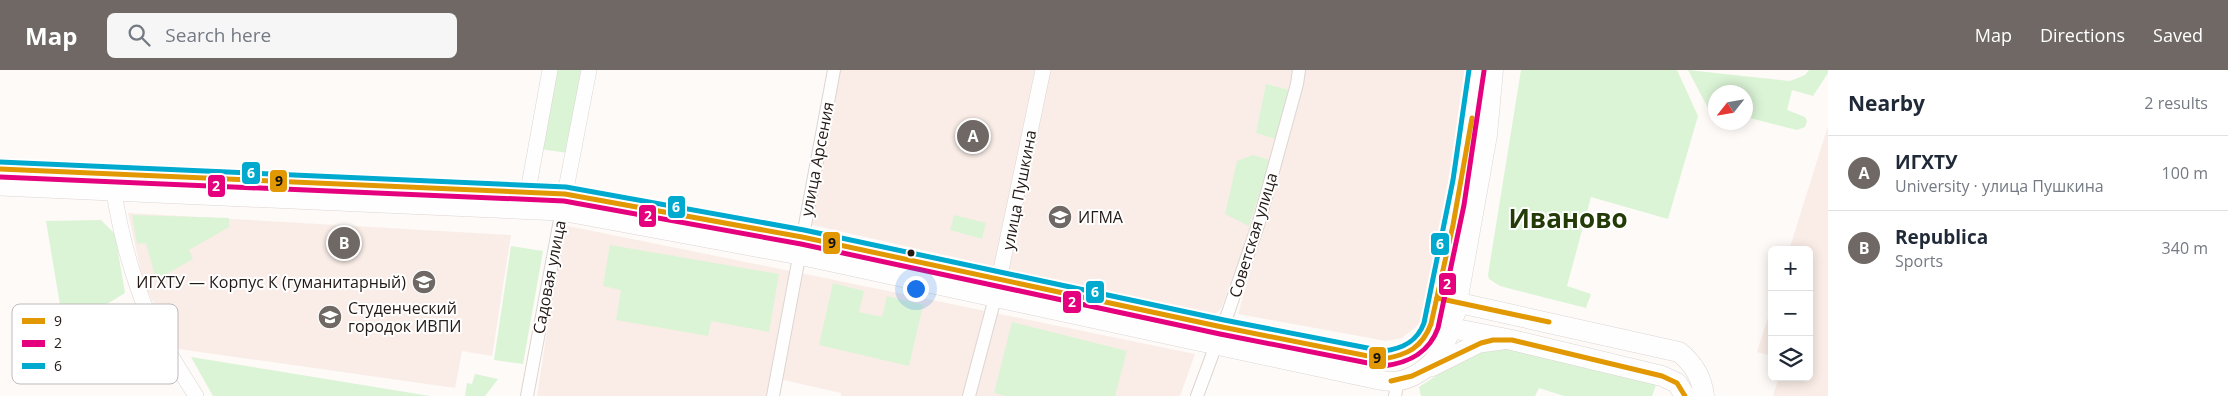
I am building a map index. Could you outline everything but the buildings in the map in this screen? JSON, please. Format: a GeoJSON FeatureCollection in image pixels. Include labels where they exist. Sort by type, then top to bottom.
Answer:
{"type":"FeatureCollection","features":[{"type":"Feature","properties":{"kind":"highway"},"geometry":{"type":"LineString","coordinates":[[1477,70],[1469,134],[1431,324],[1512,340],[1662,376],[1677,383],[1684,396]]}},
{"type":"Feature","properties":{"kind":"highway"},"geometry":{"type":"LineString","coordinates":[[1451,328],[1486,135],[1493,70]]}},
{"type":"Feature","properties":{"kind":"highway"},"geometry":{"type":"LineString","coordinates":[[1462,273],[1468,290],[1477,300],[1490,309]]}},
{"type":"Feature","properties":{"kind":"highway"},"geometry":{"type":"LineString","coordinates":[[1437,298],[1679,352],[1689,360],[1696,370],[1704,396]]}},
{"type":"Feature","properties":{"kind":"main road"},"geometry":{"type":"LineString","coordinates":[[0,169],[114,183],[563,203],[801,246],[1000,279],[1222,328],[1383,358],[1399,357],[1420,344],[1428,333],[1431,324]]}},
{"type":"Feature","properties":{"kind":"main road"},"geometry":{"type":"LineString","coordinates":[[0,186],[114,183],[528,191],[563,203]]}},
{"type":"Feature","properties":{"kind":"main road"},"geometry":{"type":"LineString","coordinates":[[801,246],[995,298],[1379,380],[1396,389],[1437,357],[1451,328]]}},
{"type":"Feature","properties":{"kind":"main road"},"geometry":{"type":"LineString","coordinates":[[1418,373],[1479,343],[1492,340],[1512,340]]}},
{"type":"Feature","properties":{"kind":"street"},"geometry":{"type":"LineString","coordinates":[[528,191],[550,70]]}},
{"type":"Feature","properties":{"kind":"street","name":"Садовая улица"},"geometry":{"type":"LineString","coordinates":[[527,396],[589,70]]}},
{"type":"Feature","properties":{"kind":"street","name":"улица Арсения"},"geometry":{"type":"LineString","coordinates":[[773,396],[834,70]]}},
{"type":"Feature","properties":{"kind":"street","name":"улица Пушкина"},"geometry":{"type":"LineString","coordinates":[[969,396],[1000,279],[1043,70]]}},
{"type":"Feature","properties":{"kind":"street","name":"Советская улица"},"geometry":{"type":"LineString","coordinates":[[1196,396],[1259,222],[1298,84],[1299,70]]}},
{"type":"Feature","properties":{"kind":"street"},"geometry":{"type":"LineString","coordinates":[[114,183],[126,250],[138,290],[145,304]]}},
{"type":"Feature","properties":{"kind":"street"},"geometry":{"type":"LineString","coordinates":[[178,365],[196,396]]}},
{"type":"Feature","properties":{"kind":"shaded area"},"geometry":{"type":"Polygon","coordinates":[[[839,70],[1042,70],[1002,268],[808,224],[839,70]]]}},
{"type":"Feature","properties":{"kind":"shaded area"},"geometry":{"type":"Polygon","coordinates":[[[1045,70],[1294,70],[1292,85],[1255,221],[1221,309],[1216,313],[1209,315],[1004,270],[1045,70]]]}},
{"type":"Feature","properties":{"kind":"shaded area"},"geometry":{"type":"Polygon","coordinates":[[[1304,70],[1470,70],[1466,115],[1424,317],[1417,326],[1402,338],[1386,341],[1238,314],[1303,86],[1304,70]]]}},
{"type":"Feature","properties":{"kind":"shaded area"},"geometry":{"type":"Polygon","coordinates":[[[1828,126],[1828,396],[1773,396],[1778,381],[1813,381],[1813,246],[1790,246],[1828,126]]]}},
{"type":"Feature","properties":{"kind":"shaded area","name":"Студенческий городок ИВПИ"},"geometry":{"type":"Polygon","coordinates":[[[128,213],[511,235],[492,356],[462,351],[455,388],[179,349],[178,304],[154,304],[144,285],[128,213]]]}},
{"type":"Feature","properties":{"kind":"shaded area"},"geometry":{"type":"Polygon","coordinates":[[[563,225],[1195,354],[1180,396],[841,396],[841,393],[770,377],[766,396],[537,396],[563,225]]]}},
{"type":"Feature","properties":{"kind":"shaded area"},"geometry":{"type":"Polygon","coordinates":[[[1768,318],[1768,355],[1757,352],[1768,318]]]}},
{"type":"Feature","properties":{"kind":"green space"},"geometry":{"type":"Polygon","coordinates":[[[555,70],[585,70],[568,153],[540,149],[555,70]]]}},
{"type":"Feature","properties":{"kind":"green space"},"geometry":{"type":"Polygon","coordinates":[[[1521,70],[1677,70],[1698,116],[1668,219],[1591,197],[1567,286],[1591,294],[1586,308],[1500,286],[1489,279],[1488,275],[1521,70]]]}},
{"type":"Feature","properties":{"kind":"green space"},"geometry":{"type":"Polygon","coordinates":[[[1688,70],[1790,81],[1805,75],[1809,70],[1828,70],[1813,96],[1792,90],[1787,110],[1805,117],[1807,121],[1805,127],[1797,130],[1753,119],[1753,85],[1708,85],[1708,108],[1688,70]]]}},
{"type":"Feature","properties":{"kind":"green space"},"geometry":{"type":"Polygon","coordinates":[[[1266,84],[1289,90],[1276,139],[1256,133],[1266,84]]]}},
{"type":"Feature","properties":{"kind":"green space"},"geometry":{"type":"Polygon","coordinates":[[[1253,155],[1270,160],[1249,226],[1225,214],[1237,161],[1253,155]]]}},
{"type":"Feature","properties":{"kind":"green space"},"geometry":{"type":"Polygon","coordinates":[[[132,215],[229,218],[229,227],[189,250],[193,259],[156,280],[146,243],[137,244],[132,215]]]}},
{"type":"Feature","properties":{"kind":"green space"},"geometry":{"type":"Polygon","coordinates":[[[954,215],[986,223],[982,239],[950,230],[954,215]]]}},
{"type":"Feature","properties":{"kind":"green space"},"geometry":{"type":"Polygon","coordinates":[[[101,220],[115,234],[125,293],[107,304],[60,304],[46,221],[101,220]]]}},
{"type":"Feature","properties":{"kind":"green space"},"geometry":{"type":"Polygon","coordinates":[[[610,245],[779,274],[769,332],[711,321],[708,336],[616,320],[621,290],[603,286],[610,245]]]}},
{"type":"Feature","properties":{"kind":"green space"},"geometry":{"type":"Polygon","coordinates":[[[511,246],[543,251],[523,364],[494,360],[511,246]]]}},
{"type":"Feature","properties":{"kind":"green space"},"geometry":{"type":"Polygon","coordinates":[[[833,283],[864,291],[859,312],[882,317],[887,296],[923,305],[909,366],[819,345],[833,283]]]}},
{"type":"Feature","properties":{"kind":"green space"},"geometry":{"type":"Polygon","coordinates":[[[1012,322],[1127,351],[1115,396],[1006,396],[994,393],[1012,322]]]}},
{"type":"Feature","properties":{"kind":"green space"},"geometry":{"type":"Polygon","coordinates":[[[1501,344],[1656,385],[1652,396],[1564,396],[1539,388],[1535,396],[1421,396],[1419,387],[1480,347],[1501,344]]]}},
{"type":"Feature","properties":{"kind":"green space"},"geometry":{"type":"Polygon","coordinates":[[[191,357],[430,396],[213,396],[191,357]]]}},
{"type":"Feature","properties":{"kind":"green space"},"geometry":{"type":"Polygon","coordinates":[[[475,374],[498,379],[485,396],[465,396],[467,383],[472,384],[475,374]]]}},
{"type":"Feature","properties":{"kind":"transit line","name":"6"},"geometry":{"type":"LineString","coordinates":[[0,162],[566,187],[804,230],[1224,320],[1383,351],[1402,346],[1413,340],[1424,323],[1453,180],[1469,70]]}},
{"type":"Feature","properties":{"kind":"transit line","name":"2"},"geometry":{"type":"LineString","coordinates":[[0,177],[564,201],[801,244],[1220,334],[1383,366],[1392,365],[1417,355],[1429,344],[1438,328],[1464,205],[1484,71]]}},
{"type":"Feature","properties":{"kind":"transit line","name":"9"},"geometry":{"type":"LineString","coordinates":[[0,169],[565,194],[802,237],[1222,327],[1383,359],[1413,349],[1423,339],[1431,324],[1453,225],[1472,118]]}},
{"type":"Feature","properties":{"kind":"transit line","name":"9"},"geometry":{"type":"LineString","coordinates":[[1437,298],[1549,322]]}},
{"type":"Feature","properties":{"kind":"transit line","name":"9"},"geometry":{"type":"LineString","coordinates":[[1391,381],[1412,376],[1481,343],[1493,340],[1512,340],[1662,376],[1677,383],[1685,396]]}},
{"type":"Feature","properties":{"kind":"place","name":"ИГХТУ"},"geometry":{"type":"Point","coordinates":[973,136]}},
{"type":"Feature","properties":{"kind":"place","name":"ИГМА"},"geometry":{"type":"Point","coordinates":[1060,217]}},
{"type":"Feature","properties":{"kind":"place","name":"Republica"},"geometry":{"type":"Point","coordinates":[344,243]}},
{"type":"Feature","properties":{"kind":"place","name":"ИГХТУ — Корпус К (гуманитарный)"},"geometry":{"type":"Point","coordinates":[424,282]}},
{"type":"Feature","properties":{"kind":"place","name":"Студенческий городок ИВПИ"},"geometry":{"type":"Point","coordinates":[330,317]}},
{"type":"Feature","properties":{"kind":"district","name":"Иваново"},"geometry":{"type":"Point","coordinates":[1568,218]}}]}
